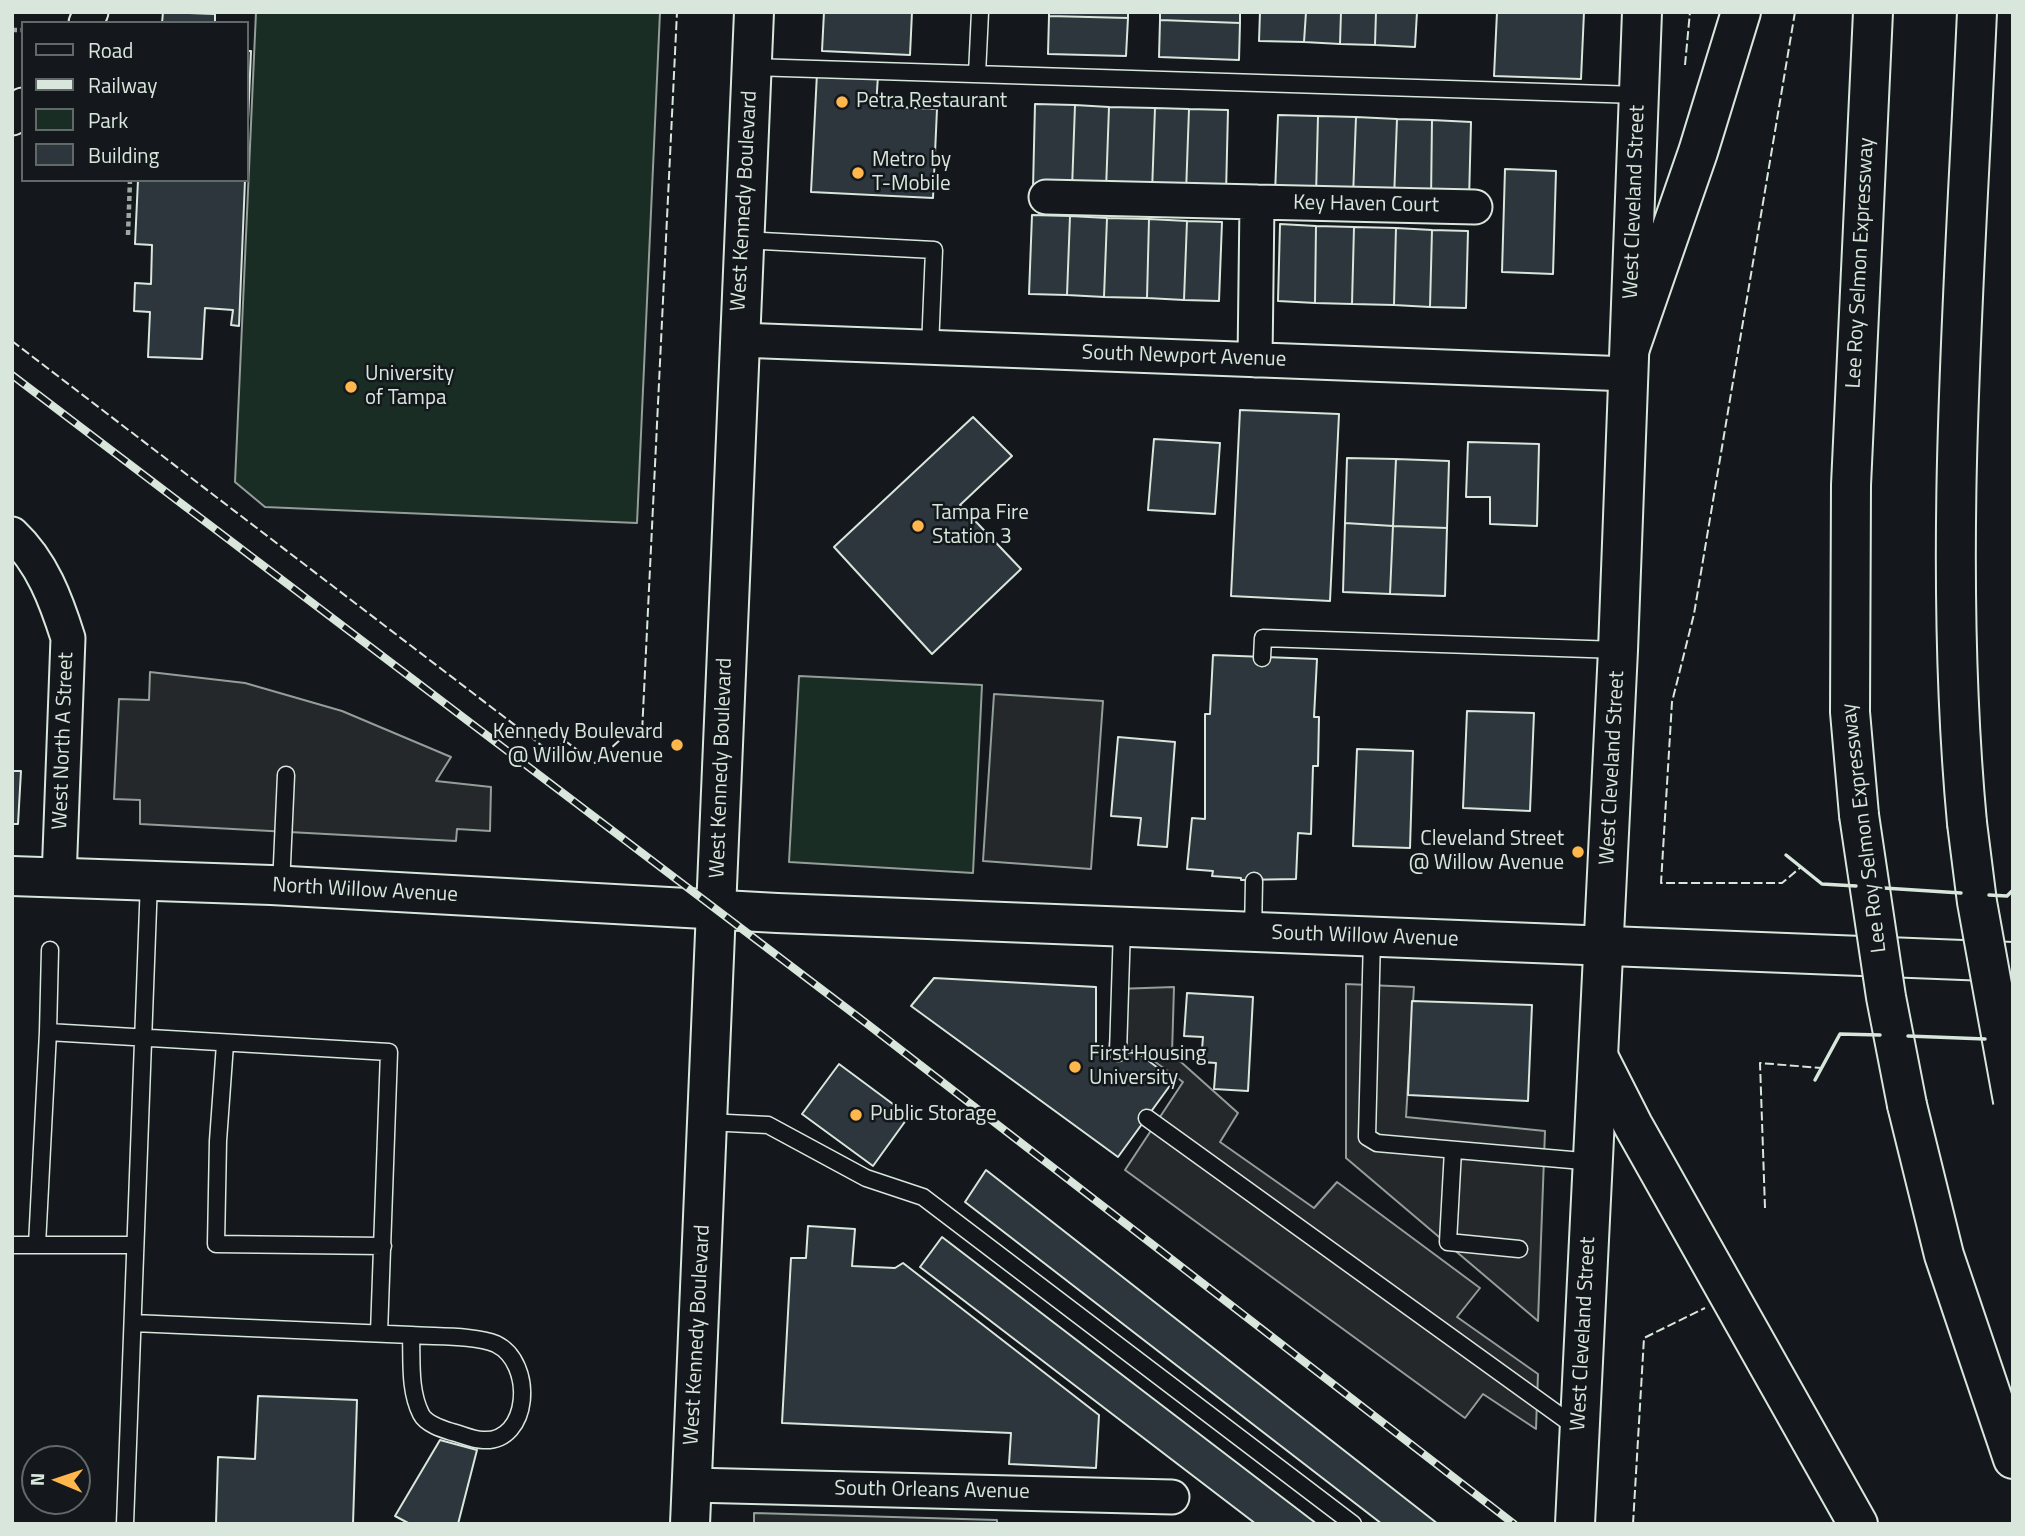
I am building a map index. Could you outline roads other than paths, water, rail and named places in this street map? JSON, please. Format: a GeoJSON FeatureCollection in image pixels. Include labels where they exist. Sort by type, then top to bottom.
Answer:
{"type":"FeatureCollection","features":[{"type":"Feature","properties":{"kind":"main road","name":"West Kennedy Boulevard"},"geometry":{"type":"LineString","coordinates":[[690,1524],[754,12]]}},
{"type":"Feature","properties":{"kind":"main road","name":"West Cleveland Street"},"geometry":{"type":"LineString","coordinates":[[1575,1524],[1618,650],[1642,12]]}},
{"type":"Feature","properties":{"kind":"main road"},"geometry":{"type":"LineString","coordinates":[[1629,361],[1741,12]]}},
{"type":"Feature","properties":{"kind":"main road","name":"Lee Roy Selmon Expressway"},"geometry":{"type":"LineString","coordinates":[[1873,12],[1851,485],[1849,673],[1859,815],[1886,997],[1907,1105],[1944,1255],[2013,1459]]}},
{"type":"Feature","properties":{"kind":"main road"},"geometry":{"type":"LineString","coordinates":[[1977,12],[1955,541],[1959,719],[1967,823],[1977,902],[2013,1101]]}},
{"type":"Feature","properties":{"kind":"main road","name":"North Willow Avenue"},"geometry":{"type":"LineString","coordinates":[[12,876],[281,886],[717,910]]}},
{"type":"Feature","properties":{"kind":"main road","name":"South Willow Avenue"},"geometry":{"type":"LineString","coordinates":[[717,910],[1604,948],[2013,962]]}},
{"type":"Feature","properties":{"kind":"main road"},"geometry":{"type":"LineString","coordinates":[[1599,1058],[1633,1125],[1858,1524]]}},
{"type":"Feature","properties":{"kind":"street","name":"Key Haven Court"},"geometry":{"type":"LineString","coordinates":[[1046,197],[1475,207]]}},
{"type":"Feature","properties":{"kind":"street"},"geometry":{"type":"LineString","coordinates":[[1255,360],[1257,202]]}},
{"type":"Feature","properties":{"kind":"street","name":"South Newport Avenue"},"geometry":{"type":"LineString","coordinates":[[739,340],[1255,360],[1629,361]]}},
{"type":"Feature","properties":{"kind":"street","name":"West North A Street"},"geometry":{"type":"LineString","coordinates":[[12,534],[45,578],[56,600],[68,638],[59,878]]}},
{"type":"Feature","properties":{"kind":"street","name":"South Orleans Avenue"},"geometry":{"type":"LineString","coordinates":[[692,1485],[1172,1497]]}},
{"type":"Feature","properties":{"kind":"lane"},"geometry":{"type":"LineString","coordinates":[[977,74],[980,12]]}},
{"type":"Feature","properties":{"kind":"lane"},"geometry":{"type":"LineString","coordinates":[[752,67],[1639,95]]}},
{"type":"Feature","properties":{"kind":"lane"},"geometry":{"type":"LineString","coordinates":[[743,240],[934,250],[930,348]]}},
{"type":"Feature","properties":{"kind":"lane"},"geometry":{"type":"LineString","coordinates":[[1262,658],[1263,638],[1618,650]]}},
{"type":"Feature","properties":{"kind":"lane"},"geometry":{"type":"LineString","coordinates":[[281,886],[286,775]]}},
{"type":"Feature","properties":{"kind":"lane"},"geometry":{"type":"LineString","coordinates":[[125,1524],[149,881]]}},
{"type":"Feature","properties":{"kind":"lane"},"geometry":{"type":"LineString","coordinates":[[1253,933],[1254,881]]}},
{"type":"Feature","properties":{"kind":"lane"},"geometry":{"type":"LineString","coordinates":[[1118,1053],[1122,927]]}},
{"type":"Feature","properties":{"kind":"lane"},"geometry":{"type":"LineString","coordinates":[[1372,937],[1367,1137],[1377,1143],[1594,1161]]}},
{"type":"Feature","properties":{"kind":"lane"},"geometry":{"type":"LineString","coordinates":[[37,1245],[50,950]]}},
{"type":"Feature","properties":{"kind":"lane"},"geometry":{"type":"LineString","coordinates":[[48,1032],[389,1052],[379,1333]]}},
{"type":"Feature","properties":{"kind":"lane"},"geometry":{"type":"LineString","coordinates":[[225,1044],[218,1141],[216,1244],[383,1246]]}},
{"type":"Feature","properties":{"kind":"lane"},"geometry":{"type":"LineString","coordinates":[[1147,1118],[1579,1429]]}},
{"type":"Feature","properties":{"kind":"lane"},"geometry":{"type":"LineString","coordinates":[[707,1122],[768,1125],[866,1178],[923,1197],[1353,1524]]}},
{"type":"Feature","properties":{"kind":"lane"},"geometry":{"type":"LineString","coordinates":[[1453,1150],[1448,1242],[1519,1249]]}},
{"type":"Feature","properties":{"kind":"lane"},"geometry":{"type":"LineString","coordinates":[[12,1245],[135,1245]]}},
{"type":"Feature","properties":{"kind":"lane"},"geometry":{"type":"LineString","coordinates":[[132,1323],[379,1333],[411,1335],[496,1345],[515,1361],[524,1382],[520,1413],[507,1432],[484,1441],[440,1429],[422,1417],[413,1393],[411,1335]]}},
{"type":"Feature","properties":{"kind":"railway"},"geometry":{"type":"LineString","coordinates":[[12,375],[866,1023],[1514,1524]]}},
{"type":"Feature","properties":{"kind":"place","name":"Petra Restaurant"},"geometry":{"type":"Point","coordinates":[842,102]}},
{"type":"Feature","properties":{"kind":"place","name":"Metro by T-Mobile"},"geometry":{"type":"Point","coordinates":[858,173]}},
{"type":"Feature","properties":{"kind":"place","name":"University of Tampa"},"geometry":{"type":"Point","coordinates":[351,387]}},
{"type":"Feature","properties":{"kind":"place","name":"Tampa Fire Station 3"},"geometry":{"type":"Point","coordinates":[918,526]}},
{"type":"Feature","properties":{"kind":"place","name":"Kennedy Boulevard @ Willow Avenue"},"geometry":{"type":"Point","coordinates":[677,745]}},
{"type":"Feature","properties":{"kind":"place","name":"Cleveland Street @ Willow Avenue"},"geometry":{"type":"Point","coordinates":[1578,852]}},
{"type":"Feature","properties":{"kind":"place","name":"First Housing University"},"geometry":{"type":"Point","coordinates":[1075,1067]}},
{"type":"Feature","properties":{"kind":"place","name":"Public Storage"},"geometry":{"type":"Point","coordinates":[856,1115]}}]}
